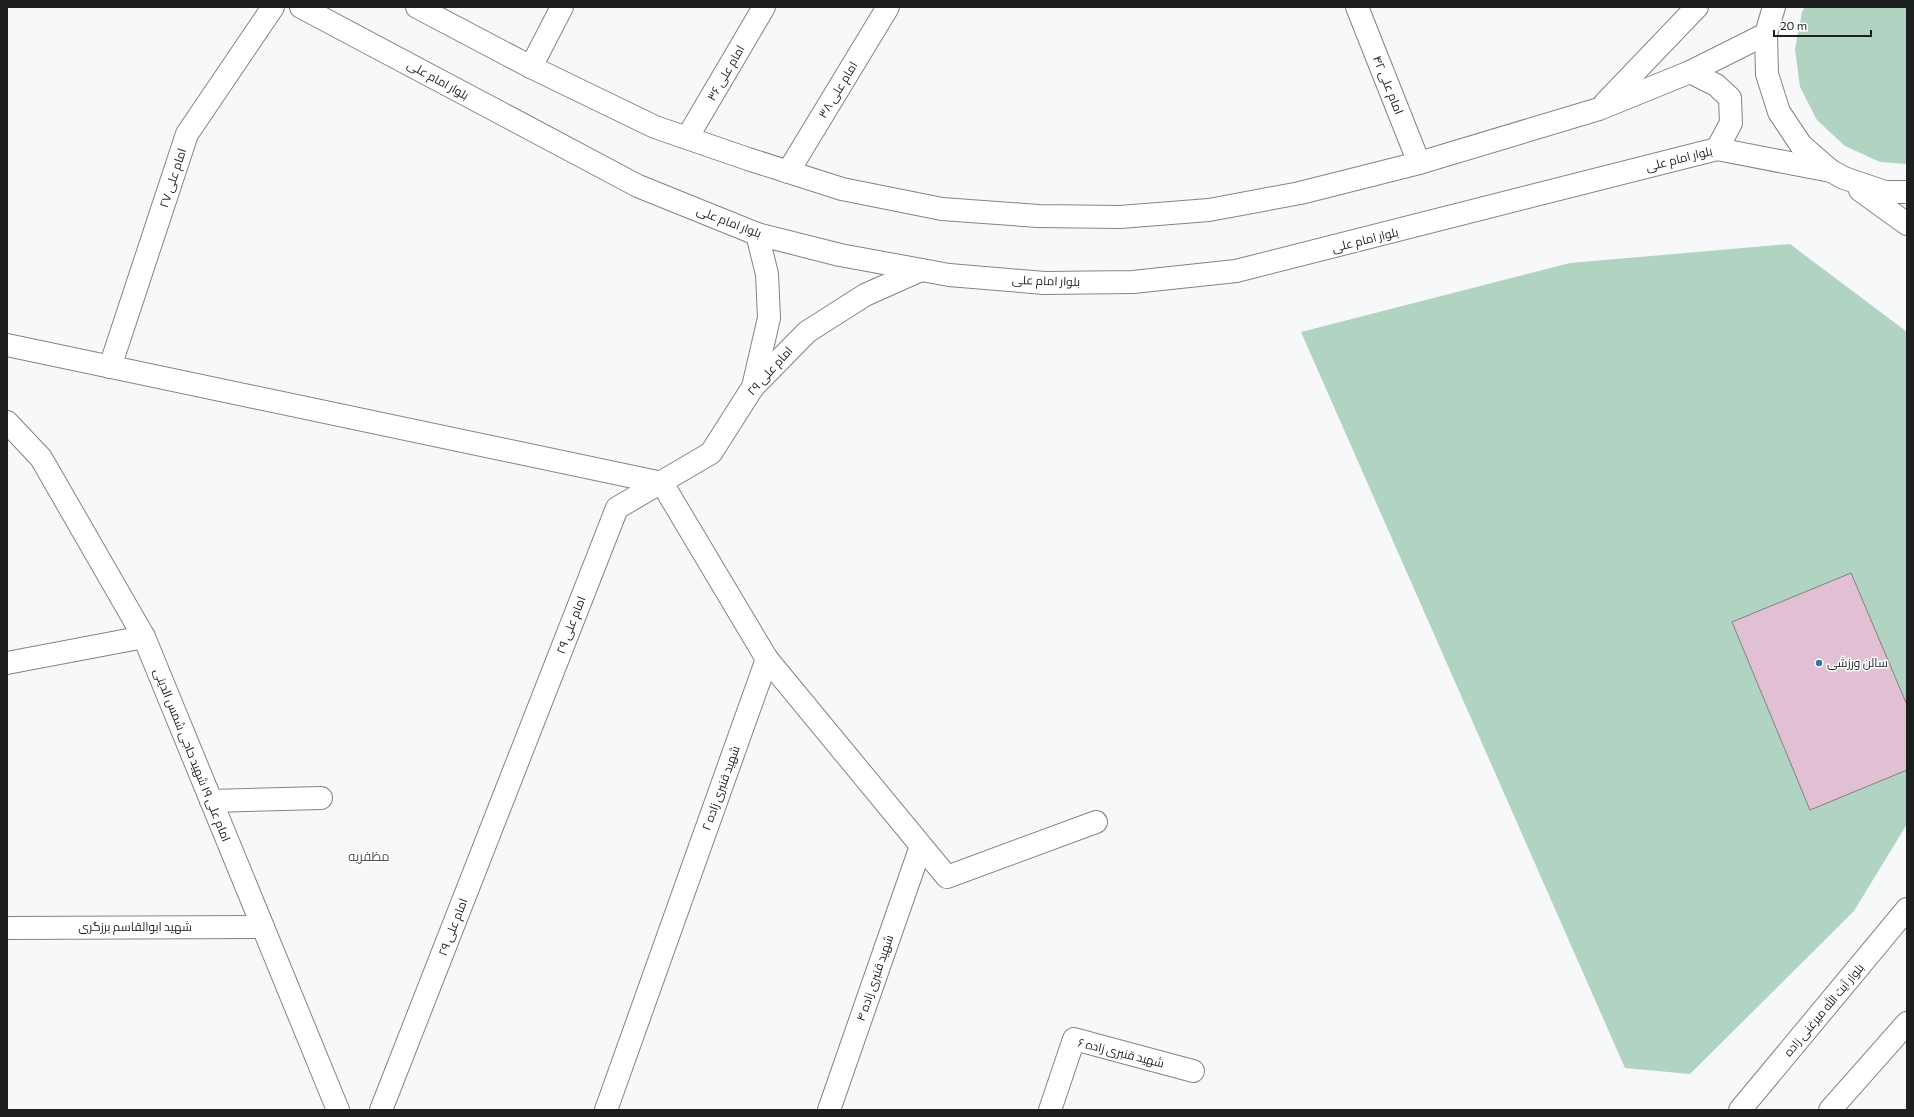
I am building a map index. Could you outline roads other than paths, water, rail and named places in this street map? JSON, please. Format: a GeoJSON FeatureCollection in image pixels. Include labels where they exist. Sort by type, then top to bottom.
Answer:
{"type":"FeatureCollection","features":[{"type":"Feature","properties":{"kind":"street","name":"امام علی ۲۷"},"geometry":{"type":"LineString","coordinates":[[110,367],[187,134],[273,7]]}},
{"type":"Feature","properties":{"kind":"street","name":"بلوار امام علی"},"geometry":{"type":"LineString","coordinates":[[301,7],[638,186],[757,234],[840,255],[949,275],[1044,283],[1133,282],[1236,271],[1717,149],[1838,175]]}},
{"type":"Feature","properties":{"kind":"street"},"geometry":{"type":"LineString","coordinates":[[418,7],[531,67],[655,127],[687,138],[842,189],[942,209],[1038,216],[1120,217],[1209,210],[1300,192],[1419,163],[1599,109],[1690,72],[1766,34]]}},
{"type":"Feature","properties":{"kind":"street"},"geometry":{"type":"LineString","coordinates":[[531,67],[562,7]]}},
{"type":"Feature","properties":{"kind":"street","name":"امام علی ۳۶"},"geometry":{"type":"LineString","coordinates":[[687,138],[764,7]]}},
{"type":"Feature","properties":{"kind":"street","name":"امام علی ۳۸"},"geometry":{"type":"LineString","coordinates":[[788,172],[888,7]]}},
{"type":"Feature","properties":{"kind":"street","name":"امام علی ۴۲"},"geometry":{"type":"LineString","coordinates":[[1357,7],[1419,163]]}},
{"type":"Feature","properties":{"kind":"street"},"geometry":{"type":"LineString","coordinates":[[1599,109],[1697,7]]}},
{"type":"Feature","properties":{"kind":"street"},"geometry":{"type":"LineString","coordinates":[[1774,7],[1766,34],[1767,74],[1779,112],[1801,145],[1838,175],[1907,224]]}},
{"type":"Feature","properties":{"kind":"street"},"geometry":{"type":"LineString","coordinates":[[1690,72],[1716,85],[1730,98],[1731,123],[1717,149]]}},
{"type":"Feature","properties":{"kind":"street"},"geometry":{"type":"LineString","coordinates":[[1838,175],[1885,192],[1907,192]]}},
{"type":"Feature","properties":{"kind":"street"},"geometry":{"type":"LineString","coordinates":[[753,387],[769,318],[767,274],[757,234]]}},
{"type":"Feature","properties":{"kind":"street","name":"امام علی ۲۹"},"geometry":{"type":"LineString","coordinates":[[381,1110],[617,508],[711,453],[753,387],[807,332],[866,294],[921,270]]}},
{"type":"Feature","properties":{"kind":"street"},"geometry":{"type":"LineString","coordinates":[[7,345],[662,483],[767,659],[947,877],[1096,822]]}},
{"type":"Feature","properties":{"kind":"street","name":"امام علی ۱۹ شهید حاجی شمس الدینی"},"geometry":{"type":"LineString","coordinates":[[7,422],[41,458],[144,637],[338,1110]]}},
{"type":"Feature","properties":{"kind":"street"},"geometry":{"type":"LineString","coordinates":[[7,663],[144,637]]}},
{"type":"Feature","properties":{"kind":"street","name":"شهید قنبری زاده ۲"},"geometry":{"type":"LineString","coordinates":[[606,1110],[767,659]]}},
{"type":"Feature","properties":{"kind":"street"},"geometry":{"type":"LineString","coordinates":[[211,801],[321,798]]}},
{"type":"Feature","properties":{"kind":"street","name":"شهید قنبری زاده ۴"},"geometry":{"type":"LineString","coordinates":[[829,1110],[921,846]]}},
{"type":"Feature","properties":{"kind":"street","name":"بلوار آیت الله میرغنی زاده"},"geometry":{"type":"LineString","coordinates":[[1740,1110],[1907,909]]}},
{"type":"Feature","properties":{"kind":"street","name":"شهید ابوالقاسم برزگری"},"geometry":{"type":"LineString","coordinates":[[7,928],[263,927]]}},
{"type":"Feature","properties":{"kind":"street"},"geometry":{"type":"LineString","coordinates":[[1830,1110],[1907,1023]]}},
{"type":"Feature","properties":{"kind":"street","name":"شهید قنبری زاده ۶"},"geometry":{"type":"LineString","coordinates":[[1050,1110],[1074,1039],[1194,1071]]}},
{"type":"Feature","properties":{"kind":"place","name":"سالن ورزشی"},"geometry":{"type":"Point","coordinates":[1819,663]}},
{"type":"Feature","properties":{"kind":"district","name":"مظفریه"},"geometry":{"type":"Point","coordinates":[369,856]}}]}
